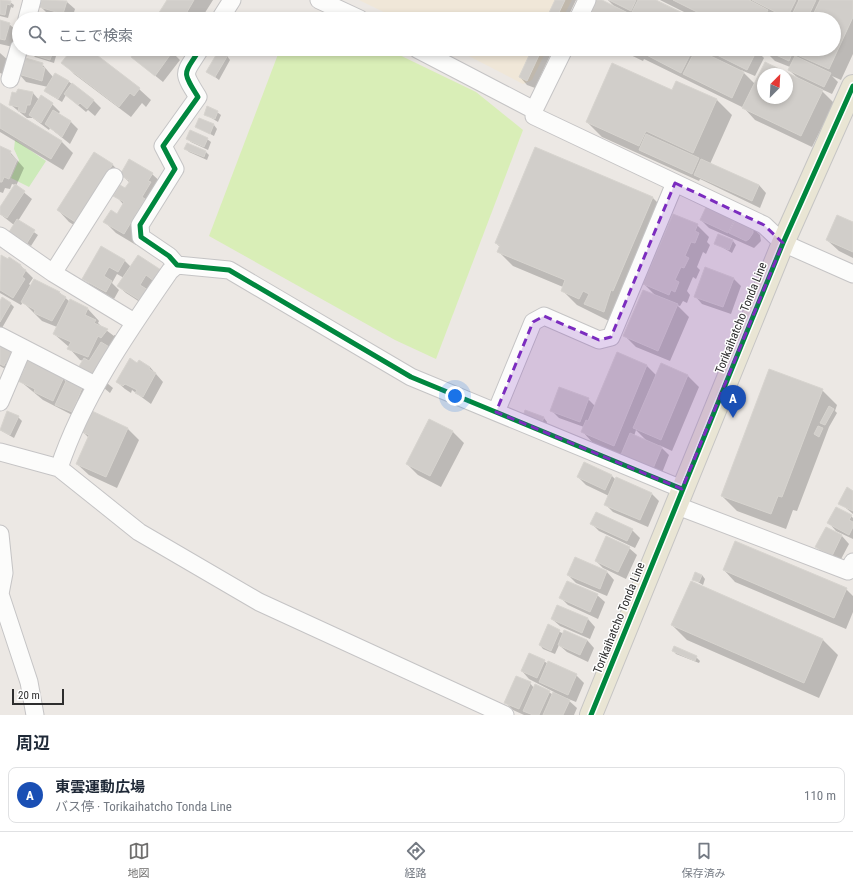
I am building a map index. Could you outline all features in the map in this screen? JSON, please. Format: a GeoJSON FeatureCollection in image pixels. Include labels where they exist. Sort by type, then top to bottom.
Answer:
{"type":"FeatureCollection","features":[{"type":"Feature","properties":{"kind":"main road","name":"Torikaihatcho Tonda Line"},"geometry":{"type":"LineString","coordinates":[[591,715],[783,242],[853,86]]}},
{"type":"Feature","properties":{"kind":"street"},"geometry":{"type":"LineString","coordinates":[[29,12],[32,0]]}},
{"type":"Feature","properties":{"kind":"street"},"geometry":{"type":"LineString","coordinates":[[224,12],[232,0]]}},
{"type":"Feature","properties":{"kind":"street"},"geometry":{"type":"LineString","coordinates":[[319,0],[345,12]]}},
{"type":"Feature","properties":{"kind":"street"},"geometry":{"type":"LineString","coordinates":[[581,12],[587,0]]}},
{"type":"Feature","properties":{"kind":"street"},"geometry":{"type":"LineString","coordinates":[[10,79],[17,56]]}},
{"type":"Feature","properties":{"kind":"street"},"geometry":{"type":"LineString","coordinates":[[196,56],[186,71],[186,78],[198,97],[163,146],[175,170],[140,225],[141,237],[169,256],[176,264],[229,270],[411,377],[496,412],[679,497],[848,571],[853,562]]}},
{"type":"Feature","properties":{"kind":"street"},"geometry":{"type":"LineString","coordinates":[[430,56],[534,110]]}},
{"type":"Feature","properties":{"kind":"street"},"geometry":{"type":"LineString","coordinates":[[561,56],[534,110],[534,116],[764,225],[783,242],[853,274]]}},
{"type":"Feature","properties":{"kind":"street"},"geometry":{"type":"LineString","coordinates":[[53,273],[114,177]]}},
{"type":"Feature","properties":{"kind":"street"},"geometry":{"type":"LineString","coordinates":[[496,412],[533,322],[544,316],[600,340],[611,337],[675,183]]}},
{"type":"Feature","properties":{"kind":"street"},"geometry":{"type":"LineString","coordinates":[[0,236],[53,273],[134,322]]}},
{"type":"Feature","properties":{"kind":"street"},"geometry":{"type":"LineString","coordinates":[[59,468],[94,385],[134,322],[176,264]]}},
{"type":"Feature","properties":{"kind":"street"},"geometry":{"type":"LineString","coordinates":[[0,336],[94,385]]}},
{"type":"Feature","properties":{"kind":"street"},"geometry":{"type":"LineString","coordinates":[[0,402],[23,348]]}},
{"type":"Feature","properties":{"kind":"street"},"geometry":{"type":"LineString","coordinates":[[0,452],[59,468],[139,532],[259,602],[505,715]]}},
{"type":"Feature","properties":{"kind":"street"},"geometry":{"type":"LineString","coordinates":[[0,534],[4,573],[0,594],[29,682],[35,715]]}},
{"type":"Feature","properties":{"kind":"highlighted area"},"geometry":{"type":"Polygon","coordinates":[[[675,183],[764,225],[783,243],[682,489],[496,412],[533,322],[544,316],[599,340],[611,337],[675,183]]]}},
{"type":"Feature","properties":{"kind":"shaded area"},"geometry":{"type":"Polygon","coordinates":[[[359,0],[572,0],[566,12],[384,12],[359,0]]]}},
{"type":"Feature","properties":{"kind":"shaded area"},"geometry":{"type":"Polygon","coordinates":[[[469,56],[544,56],[532,80],[523,84],[469,56]]]}},
{"type":"Feature","properties":{"kind":"green space"},"geometry":{"type":"Polygon","coordinates":[[[277,56],[401,56],[476,92],[523,130],[436,359],[395,340],[209,236],[277,56]]]}},
{"type":"Feature","properties":{"kind":"green space"},"geometry":{"type":"Polygon","coordinates":[[[15,140],[46,161],[29,187],[11,178],[19,160],[14,149],[15,140]]]}},
{"type":"Feature","properties":{"kind":"building"},"geometry":{"type":"Polygon","coordinates":[[[0,0],[11,1],[10,5],[7,4],[5,15],[0,14],[0,0]]]}},
{"type":"Feature","properties":{"kind":"building"},"geometry":{"type":"Polygon","coordinates":[[[42,0],[67,1],[64,12],[56,12],[39,7],[42,0]]]}},
{"type":"Feature","properties":{"kind":"building"},"geometry":{"type":"Polygon","coordinates":[[[167,0],[194,0],[187,12],[159,12],[167,0]]]}},
{"type":"Feature","properties":{"kind":"building"},"geometry":{"type":"Polygon","coordinates":[[[555,0],[565,0],[559,12],[549,12],[555,0]]]}},
{"type":"Feature","properties":{"kind":"building"},"geometry":{"type":"Polygon","coordinates":[[[596,0],[602,0],[626,12],[590,12],[596,0]]]}},
{"type":"Feature","properties":{"kind":"building"},"geometry":{"type":"Polygon","coordinates":[[[609,0],[636,0],[631,11],[609,0]]]}},
{"type":"Feature","properties":{"kind":"building"},"geometry":{"type":"Polygon","coordinates":[[[638,0],[656,0],[681,12],[632,12],[638,0]]]}},
{"type":"Feature","properties":{"kind":"building"},"geometry":{"type":"Polygon","coordinates":[[[673,0],[749,0],[768,10],[767,12],[697,12],[673,0]]]}},
{"type":"Feature","properties":{"kind":"building"},"geometry":{"type":"Polygon","coordinates":[[[752,0],[796,0],[790,12],[775,12],[752,0]]]}},
{"type":"Feature","properties":{"kind":"building"},"geometry":{"type":"Polygon","coordinates":[[[799,0],[816,0],[810,12],[793,12],[799,0]]]}},
{"type":"Feature","properties":{"kind":"building"},"geometry":{"type":"Polygon","coordinates":[[[820,0],[853,0],[853,17],[841,43],[841,12],[814,12],[820,0]]]}},
{"type":"Feature","properties":{"kind":"building"},"geometry":{"type":"Polygon","coordinates":[[[0,20],[10,23],[5,40],[0,39],[0,20]]]}},
{"type":"Feature","properties":{"kind":"building"},"geometry":{"type":"Polygon","coordinates":[[[37,56],[51,56],[50,60],[37,56]]]}},
{"type":"Feature","properties":{"kind":"building"},"geometry":{"type":"Polygon","coordinates":[[[66,56],[98,56],[140,88],[134,96],[130,93],[119,107],[61,63],[66,56]]]}},
{"type":"Feature","properties":{"kind":"building"},"geometry":{"type":"Polygon","coordinates":[[[132,56],[169,56],[155,76],[131,57],[132,56]]]}},
{"type":"Feature","properties":{"kind":"building"},"geometry":{"type":"Polygon","coordinates":[[[215,56],[227,56],[215,77],[206,72],[215,56]]]}},
{"type":"Feature","properties":{"kind":"building"},"geometry":{"type":"Polygon","coordinates":[[[529,56],[539,56],[527,81],[519,77],[529,56]]]}},
{"type":"Feature","properties":{"kind":"building"},"geometry":{"type":"Polygon","coordinates":[[[648,56],[690,56],[681,73],[648,56]]]}},
{"type":"Feature","properties":{"kind":"building"},"geometry":{"type":"Polygon","coordinates":[[[692,56],[711,56],[744,72],[732,98],[683,74],[692,56]]]}},
{"type":"Feature","properties":{"kind":"building"},"geometry":{"type":"Polygon","coordinates":[[[719,56],[754,56],[747,70],[719,56]]]}},
{"type":"Feature","properties":{"kind":"building"},"geometry":{"type":"Polygon","coordinates":[[[778,56],[791,56],[789,61],[778,56]]]}},
{"type":"Feature","properties":{"kind":"building"},"geometry":{"type":"Polygon","coordinates":[[[795,56],[831,73],[824,87],[793,72],[793,68],[789,68],[795,56]]]}},
{"type":"Feature","properties":{"kind":"building"},"geometry":{"type":"Polygon","coordinates":[[[800,56],[835,56],[829,69],[800,56]]]}},
{"type":"Feature","properties":{"kind":"building"},"geometry":{"type":"Polygon","coordinates":[[[22,57],[43,63],[42,67],[45,68],[42,81],[18,74],[22,57]]]}},
{"type":"Feature","properties":{"kind":"building"},"geometry":{"type":"Polygon","coordinates":[[[765,62],[777,68],[762,68],[765,62]]]}},
{"type":"Feature","properties":{"kind":"building"},"geometry":{"type":"Polygon","coordinates":[[[612,63],[672,90],[676,81],[717,99],[693,153],[646,131],[639,146],[586,122],[612,63]]]}},
{"type":"Feature","properties":{"kind":"building"},"geometry":{"type":"Polygon","coordinates":[[[55,73],[69,81],[58,99],[44,91],[55,73]]]}},
{"type":"Feature","properties":{"kind":"building"},"geometry":{"type":"Polygon","coordinates":[[[793,76],[823,90],[801,136],[742,108],[757,78],[757,104],[793,104],[793,76]]]}},
{"type":"Feature","properties":{"kind":"building"},"geometry":{"type":"Polygon","coordinates":[[[72,83],[94,100],[87,109],[80,103],[78,105],[64,94],[72,83]]]}},
{"type":"Feature","properties":{"kind":"building"},"geometry":{"type":"Polygon","coordinates":[[[18,89],[33,92],[30,105],[27,105],[25,113],[18,111],[19,107],[9,105],[12,92],[16,93],[18,89]]]}},
{"type":"Feature","properties":{"kind":"building"},"geometry":{"type":"Polygon","coordinates":[[[41,95],[53,103],[41,123],[29,115],[41,95]]]}},
{"type":"Feature","properties":{"kind":"building"},"geometry":{"type":"Polygon","coordinates":[[[0,103],[62,141],[51,159],[0,128],[0,103]]]}},
{"type":"Feature","properties":{"kind":"building"},"geometry":{"type":"Polygon","coordinates":[[[207,106],[218,111],[215,119],[204,115],[207,106]]]}},
{"type":"Feature","properties":{"kind":"building"},"geometry":{"type":"Polygon","coordinates":[[[53,110],[71,121],[62,137],[45,124],[53,110]]]}},
{"type":"Feature","properties":{"kind":"building"},"geometry":{"type":"Polygon","coordinates":[[[199,118],[214,124],[210,134],[195,127],[199,118]]]}},
{"type":"Feature","properties":{"kind":"building"},"geometry":{"type":"Polygon","coordinates":[[[190,130],[208,138],[204,147],[186,139],[190,130]]]}},
{"type":"Feature","properties":{"kind":"building"},"geometry":{"type":"Polygon","coordinates":[[[646,134],[699,158],[692,174],[639,150],[646,134]]]}},
{"type":"Feature","properties":{"kind":"building"},"geometry":{"type":"Polygon","coordinates":[[[187,143],[206,151],[204,157],[184,149],[187,143]]]}},
{"type":"Feature","properties":{"kind":"building"},"geometry":{"type":"Polygon","coordinates":[[[0,146],[11,151],[10,154],[17,160],[9,179],[4,177],[2,182],[0,182],[0,146]]]}},
{"type":"Feature","properties":{"kind":"building"},"geometry":{"type":"Polygon","coordinates":[[[535,147],[653,197],[613,291],[611,290],[604,312],[584,304],[589,294],[583,291],[579,299],[561,291],[565,280],[497,252],[500,245],[495,243],[535,147]]]}},
{"type":"Feature","properties":{"kind":"building"},"geometry":{"type":"Polygon","coordinates":[[[94,152],[113,164],[75,222],[57,210],[94,152]]]}},
{"type":"Feature","properties":{"kind":"building"},"geometry":{"type":"Polygon","coordinates":[[[129,159],[153,173],[148,181],[151,182],[142,197],[145,199],[124,234],[103,222],[111,210],[117,214],[124,202],[113,196],[120,185],[125,188],[130,181],[120,175],[129,159]]]}},
{"type":"Feature","properties":{"kind":"building"},"geometry":{"type":"Polygon","coordinates":[[[701,159],[759,185],[752,201],[694,175],[701,159]]]}},
{"type":"Feature","properties":{"kind":"building"},"geometry":{"type":"Polygon","coordinates":[[[15,184],[25,191],[7,218],[0,214],[0,207],[15,184]]]}},
{"type":"Feature","properties":{"kind":"building"},"geometry":{"type":"Polygon","coordinates":[[[707,205],[735,218],[728,233],[700,220],[707,205]]]}},
{"type":"Feature","properties":{"kind":"building"},"geometry":{"type":"Polygon","coordinates":[[[673,214],[698,224],[695,231],[699,233],[695,243],[691,242],[685,256],[689,258],[684,268],[681,267],[675,280],[679,282],[675,292],[671,290],[669,295],[643,284],[673,214]]]}},
{"type":"Feature","properties":{"kind":"building"},"geometry":{"type":"Polygon","coordinates":[[[837,215],[853,222],[853,252],[826,240],[837,215]]]}},
{"type":"Feature","properties":{"kind":"building"},"geometry":{"type":"Polygon","coordinates":[[[736,218],[753,226],[753,233],[746,241],[729,233],[736,218]]]}},
{"type":"Feature","properties":{"kind":"building"},"geometry":{"type":"Polygon","coordinates":[[[17,219],[35,230],[27,243],[9,232],[17,219]]]}},
{"type":"Feature","properties":{"kind":"building"},"geometry":{"type":"Polygon","coordinates":[[[718,234],[733,240],[729,250],[714,244],[718,234]]]}},
{"type":"Feature","properties":{"kind":"building"},"geometry":{"type":"Polygon","coordinates":[[[101,246],[125,260],[118,272],[109,267],[104,276],[112,281],[106,292],[82,279],[101,246]]]}},
{"type":"Feature","properties":{"kind":"building"},"geometry":{"type":"Polygon","coordinates":[[[1,255],[8,259],[9,257],[21,265],[20,267],[26,270],[22,277],[25,279],[13,298],[0,290],[1,255]]]}},
{"type":"Feature","properties":{"kind":"building"},"geometry":{"type":"Polygon","coordinates":[[[138,255],[161,270],[154,281],[146,275],[140,285],[148,290],[141,301],[117,286],[138,255]]]}},
{"type":"Feature","properties":{"kind":"building"},"geometry":{"type":"Polygon","coordinates":[[[705,267],[734,278],[723,307],[694,297],[705,267]]]}},
{"type":"Feature","properties":{"kind":"building"},"geometry":{"type":"Polygon","coordinates":[[[34,279],[60,292],[59,293],[66,297],[52,321],[34,313],[35,310],[21,302],[34,279]]]}},
{"type":"Feature","properties":{"kind":"building"},"geometry":{"type":"Polygon","coordinates":[[[643,290],[678,304],[658,351],[623,336],[643,290]]]}},
{"type":"Feature","properties":{"kind":"building"},"geometry":{"type":"Polygon","coordinates":[[[2,297],[11,303],[0,322],[0,301],[2,297]]]}},
{"type":"Feature","properties":{"kind":"building"},"geometry":{"type":"Polygon","coordinates":[[[70,299],[88,308],[85,315],[96,320],[94,323],[108,329],[101,338],[98,336],[88,357],[67,349],[71,342],[53,334],[70,299]]]}},
{"type":"Feature","properties":{"kind":"building"},"geometry":{"type":"Polygon","coordinates":[[[101,342],[111,348],[93,377],[78,368],[84,358],[89,361],[101,342]]]}},
{"type":"Feature","properties":{"kind":"building"},"geometry":{"type":"Polygon","coordinates":[[[0,344],[11,349],[10,351],[15,353],[10,365],[5,363],[4,366],[0,364],[0,344]]]}},
{"type":"Feature","properties":{"kind":"building"},"geometry":{"type":"Polygon","coordinates":[[[617,352],[647,365],[614,446],[581,432],[586,420],[588,421],[617,352]]]}},
{"type":"Feature","properties":{"kind":"building"},"geometry":{"type":"Polygon","coordinates":[[[130,358],[137,363],[139,360],[156,373],[143,397],[135,393],[137,390],[125,384],[123,386],[116,382],[130,358]]]}},
{"type":"Feature","properties":{"kind":"building"},"geometry":{"type":"Polygon","coordinates":[[[26,360],[64,377],[53,401],[34,392],[35,389],[18,381],[25,368],[23,367],[26,360]]]}},
{"type":"Feature","properties":{"kind":"building"},"geometry":{"type":"Polygon","coordinates":[[[661,363],[688,375],[661,440],[633,428],[661,363]]]}},
{"type":"Feature","properties":{"kind":"building"},"geometry":{"type":"Polygon","coordinates":[[[769,369],[823,389],[782,497],[778,496],[771,514],[721,496],[769,369]]]}},
{"type":"Feature","properties":{"kind":"building"},"geometry":{"type":"Polygon","coordinates":[[[67,379],[83,386],[72,412],[55,405],[67,379]]]}},
{"type":"Feature","properties":{"kind":"building"},"geometry":{"type":"Polygon","coordinates":[[[559,387],[589,398],[580,422],[550,411],[559,387]]]}},
{"type":"Feature","properties":{"kind":"building"},"geometry":{"type":"Polygon","coordinates":[[[829,406],[834,409],[825,425],[820,423],[829,406]]]}},
{"type":"Feature","properties":{"kind":"building"},"geometry":{"type":"Polygon","coordinates":[[[525,410],[544,417],[542,423],[523,416],[525,410]]]}},
{"type":"Feature","properties":{"kind":"building"},"geometry":{"type":"Polygon","coordinates":[[[7,411],[19,416],[10,435],[0,430],[7,411]]]}},
{"type":"Feature","properties":{"kind":"building"},"geometry":{"type":"Polygon","coordinates":[[[92,411],[128,428],[106,477],[76,464],[89,435],[82,432],[92,411]]]}},
{"type":"Feature","properties":{"kind":"building"},"geometry":{"type":"Polygon","coordinates":[[[429,419],[453,431],[430,476],[406,464],[429,419]]]}},
{"type":"Feature","properties":{"kind":"building"},"geometry":{"type":"Polygon","coordinates":[[[818,426],[823,428],[819,437],[814,434],[818,426]]]}},
{"type":"Feature","properties":{"kind":"building"},"geometry":{"type":"Polygon","coordinates":[[[630,433],[662,447],[652,471],[620,457],[630,433]]]}},
{"type":"Feature","properties":{"kind":"building"},"geometry":{"type":"Polygon","coordinates":[[[584,462],[612,475],[605,490],[577,477],[584,462]]]}},
{"type":"Feature","properties":{"kind":"building"},"geometry":{"type":"Polygon","coordinates":[[[616,477],[652,493],[640,520],[604,505],[616,477]]]}},
{"type":"Feature","properties":{"kind":"building"},"geometry":{"type":"Polygon","coordinates":[[[847,487],[853,491],[853,511],[838,504],[847,487]]]}},
{"type":"Feature","properties":{"kind":"building"},"geometry":{"type":"Polygon","coordinates":[[[836,507],[852,515],[849,520],[853,522],[853,527],[849,535],[827,523],[836,507]]]}},
{"type":"Feature","properties":{"kind":"building"},"geometry":{"type":"Polygon","coordinates":[[[596,512],[633,529],[627,541],[590,524],[596,512]]]}},
{"type":"Feature","properties":{"kind":"building"},"geometry":{"type":"Polygon","coordinates":[[[826,527],[842,535],[832,556],[815,547],[826,527]]]}},
{"type":"Feature","properties":{"kind":"building"},"geometry":{"type":"Polygon","coordinates":[[[606,536],[630,547],[618,572],[595,561],[606,536]]]}},
{"type":"Feature","properties":{"kind":"building"},"geometry":{"type":"Polygon","coordinates":[[[735,541],[847,588],[834,618],[723,570],[735,541]]]}},
{"type":"Feature","properties":{"kind":"building"},"geometry":{"type":"Polygon","coordinates":[[[575,557],[607,571],[600,589],[567,575],[575,557]]]}},
{"type":"Feature","properties":{"kind":"building"},"geometry":{"type":"Polygon","coordinates":[[[695,572],[702,575],[699,582],[692,580],[695,572]]]}},
{"type":"Feature","properties":{"kind":"building"},"geometry":{"type":"Polygon","coordinates":[[[567,581],[598,594],[590,612],[559,598],[567,581]]]}},
{"type":"Feature","properties":{"kind":"building"},"geometry":{"type":"Polygon","coordinates":[[[691,581],[823,639],[804,683],[671,625],[691,581]]]}},
{"type":"Feature","properties":{"kind":"building"},"geometry":{"type":"Polygon","coordinates":[[[557,605],[588,618],[582,633],[551,619],[557,605]]]}},
{"type":"Feature","properties":{"kind":"building"},"geometry":{"type":"Polygon","coordinates":[[[548,624],[560,630],[551,651],[539,645],[548,624]]]}},
{"type":"Feature","properties":{"kind":"building"},"geometry":{"type":"Polygon","coordinates":[[[564,630],[587,640],[580,655],[558,645],[564,630]]]}},
{"type":"Feature","properties":{"kind":"building"},"geometry":{"type":"Polygon","coordinates":[[[674,646],[697,656],[695,661],[672,651],[674,646]]]}},
{"type":"Feature","properties":{"kind":"building"},"geometry":{"type":"Polygon","coordinates":[[[529,653],[545,660],[537,678],[521,671],[529,653]]]}},
{"type":"Feature","properties":{"kind":"building"},"geometry":{"type":"Polygon","coordinates":[[[548,661],[577,674],[568,695],[539,682],[548,661]]]}},
{"type":"Feature","properties":{"kind":"building"},"geometry":{"type":"Polygon","coordinates":[[[516,676],[531,682],[519,709],[504,703],[516,676]]]}},
{"type":"Feature","properties":{"kind":"building"},"geometry":{"type":"Polygon","coordinates":[[[535,684],[550,691],[539,715],[533,715],[523,711],[535,684]]]}},
{"type":"Feature","properties":{"kind":"building"},"geometry":{"type":"Polygon","coordinates":[[[553,692],[570,700],[563,715],[543,715],[553,692]]]}},
{"type":"Feature","properties":{"kind":"cycle path"},"geometry":{"type":"LineString","coordinates":[[196,56],[188,68],[187,77],[198,97],[163,146],[175,169],[140,225],[141,237],[169,256],[177,265],[229,270],[411,377],[682,489]]}},
{"type":"Feature","properties":{"kind":"cycle path"},"geometry":{"type":"LineString","coordinates":[[591,715],[783,243],[853,86]]}},
{"type":"Feature","properties":{"kind":"place","name":"東雲運動広場"},"geometry":{"type":"Point","coordinates":[733,418]}}]}
